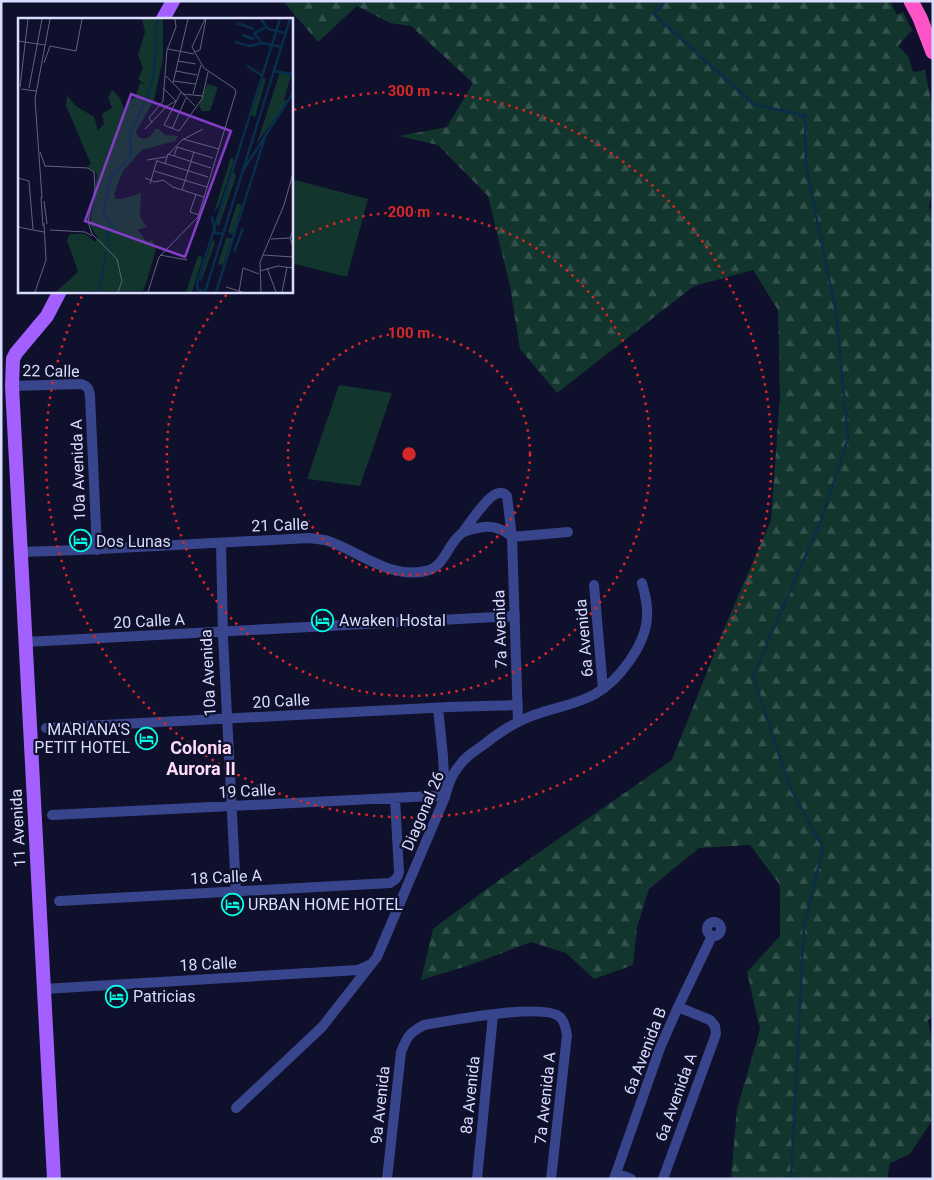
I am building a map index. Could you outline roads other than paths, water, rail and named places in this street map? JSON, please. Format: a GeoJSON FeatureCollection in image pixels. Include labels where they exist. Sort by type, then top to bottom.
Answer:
{"type":"FeatureCollection","features":[{"type":"Feature","properties":{"kind":"highway"},"geometry":{"type":"LineString","coordinates":[[911,1],[920,18],[933,52]]}},
{"type":"Feature","properties":{"kind":"main road"},"geometry":{"type":"LineString","coordinates":[[164,18],[172,1]]}},
{"type":"Feature","properties":{"kind":"main road"},"geometry":{"type":"LineString","coordinates":[[12,386],[16,353],[47,316],[59,292]]}},
{"type":"Feature","properties":{"kind":"main road","name":"11 Avenida"},"geometry":{"type":"LineString","coordinates":[[12,386],[54,1179]]}},
{"type":"Feature","properties":{"kind":"street","name":"22 Calle"},"geometry":{"type":"LineString","coordinates":[[12,386],[81,384],[86,385],[88,388]]}},
{"type":"Feature","properties":{"kind":"street","name":"10a Avenida A"},"geometry":{"type":"LineString","coordinates":[[88,388],[91,405],[97,550]]}},
{"type":"Feature","properties":{"kind":"street","name":"21 Calle"},"geometry":{"type":"LineString","coordinates":[[21,552],[97,550],[309,538],[328,541],[391,570],[414,573],[434,568],[441,562],[454,540],[463,532],[489,498],[496,494],[504,493],[508,496],[512,537]]}},
{"type":"Feature","properties":{"kind":"street"},"geometry":{"type":"LineString","coordinates":[[463,532],[475,528],[497,527],[506,531],[512,537],[568,532]]}},
{"type":"Feature","properties":{"kind":"street","name":"7a Avenida"},"geometry":{"type":"LineString","coordinates":[[512,537],[518,721]]}},
{"type":"Feature","properties":{"kind":"street","name":"10a Avenida"},"geometry":{"type":"LineString","coordinates":[[221,543],[223,632],[236,892]]}},
{"type":"Feature","properties":{"kind":"street","name":"Diagonal 26"},"geometry":{"type":"LineString","coordinates":[[236,1108],[322,1027],[377,958],[445,797],[451,777],[458,766],[508,726],[535,714],[574,703],[596,694],[616,678],[634,655],[641,642],[647,618],[647,606],[642,583]]}},
{"type":"Feature","properties":{"kind":"street","name":"6a Avenida"},"geometry":{"type":"LineString","coordinates":[[594,585],[603,689]]}},
{"type":"Feature","properties":{"kind":"street","name":"20 Calle A"},"geometry":{"type":"LineString","coordinates":[[26,642],[514,616]]}},
{"type":"Feature","properties":{"kind":"street","name":"20 Calle"},"geometry":{"type":"LineString","coordinates":[[46,728],[518,705]]}},
{"type":"Feature","properties":{"kind":"street"},"geometry":{"type":"LineString","coordinates":[[438,708],[445,797]]}},
{"type":"Feature","properties":{"kind":"street","name":"19 Calle"},"geometry":{"type":"LineString","coordinates":[[52,815],[432,796],[445,797]]}},
{"type":"Feature","properties":{"kind":"street","name":"18 Calle A"},"geometry":{"type":"LineString","coordinates":[[59,900],[383,884],[395,880],[398,876],[394,799]]}},
{"type":"Feature","properties":{"kind":"street","name":"6a Avenida B"},"geometry":{"type":"LineString","coordinates":[[615,1176],[660,1048],[712,936]]}},
{"type":"Feature","properties":{"kind":"street","name":"18 Calle"},"geometry":{"type":"LineString","coordinates":[[44,989],[358,970],[372,964]]}},
{"type":"Feature","properties":{"kind":"street","name":"6a Avenida A"},"geometry":{"type":"LineString","coordinates":[[663,1179],[716,1034],[715,1026],[710,1020],[678,1007]]}},
{"type":"Feature","properties":{"kind":"street","name":"7a Avenida A"},"geometry":{"type":"LineString","coordinates":[[493,1015],[532,1011],[559,1016],[564,1022],[567,1035],[552,1179]]}},
{"type":"Feature","properties":{"kind":"street","name":"9a Avenida"},"geometry":{"type":"LineString","coordinates":[[387,1179],[401,1052],[408,1036],[424,1025],[493,1015]]}},
{"type":"Feature","properties":{"kind":"street","name":"8a Avenida"},"geometry":{"type":"LineString","coordinates":[[477,1179],[493,1015]]}},
{"type":"Feature","properties":{"kind":"street"},"geometry":{"type":"LineString","coordinates":[[615,1176],[631,1179]]}},
{"type":"Feature","properties":{"kind":"waterway"},"geometry":{"type":"LineString","coordinates":[[665,1],[654,14],[753,104],[805,116],[806,166],[836,312],[848,438],[822,518],[753,676],[789,785],[823,848],[804,927],[791,1179]]}},
{"type":"Feature","properties":{"kind":"place","name":"Dos Lunas"},"geometry":{"type":"Point","coordinates":[80,541]}},
{"type":"Feature","properties":{"kind":"place","name":"Awaken Hostal"},"geometry":{"type":"Point","coordinates":[323,620]}},
{"type":"Feature","properties":{"kind":"place","name":"MARIANA'S PETIT HOTEL"},"geometry":{"type":"Point","coordinates":[146,738]}},
{"type":"Feature","properties":{"kind":"place","name":"URBAN HOME HOTEL"},"geometry":{"type":"Point","coordinates":[232,904]}},
{"type":"Feature","properties":{"kind":"place","name":"Patricias"},"geometry":{"type":"Point","coordinates":[117,996]}},
{"type":"Feature","properties":{"kind":"district","name":"Colonia Aurora II"},"geometry":{"type":"Point","coordinates":[201,758]}}]}
